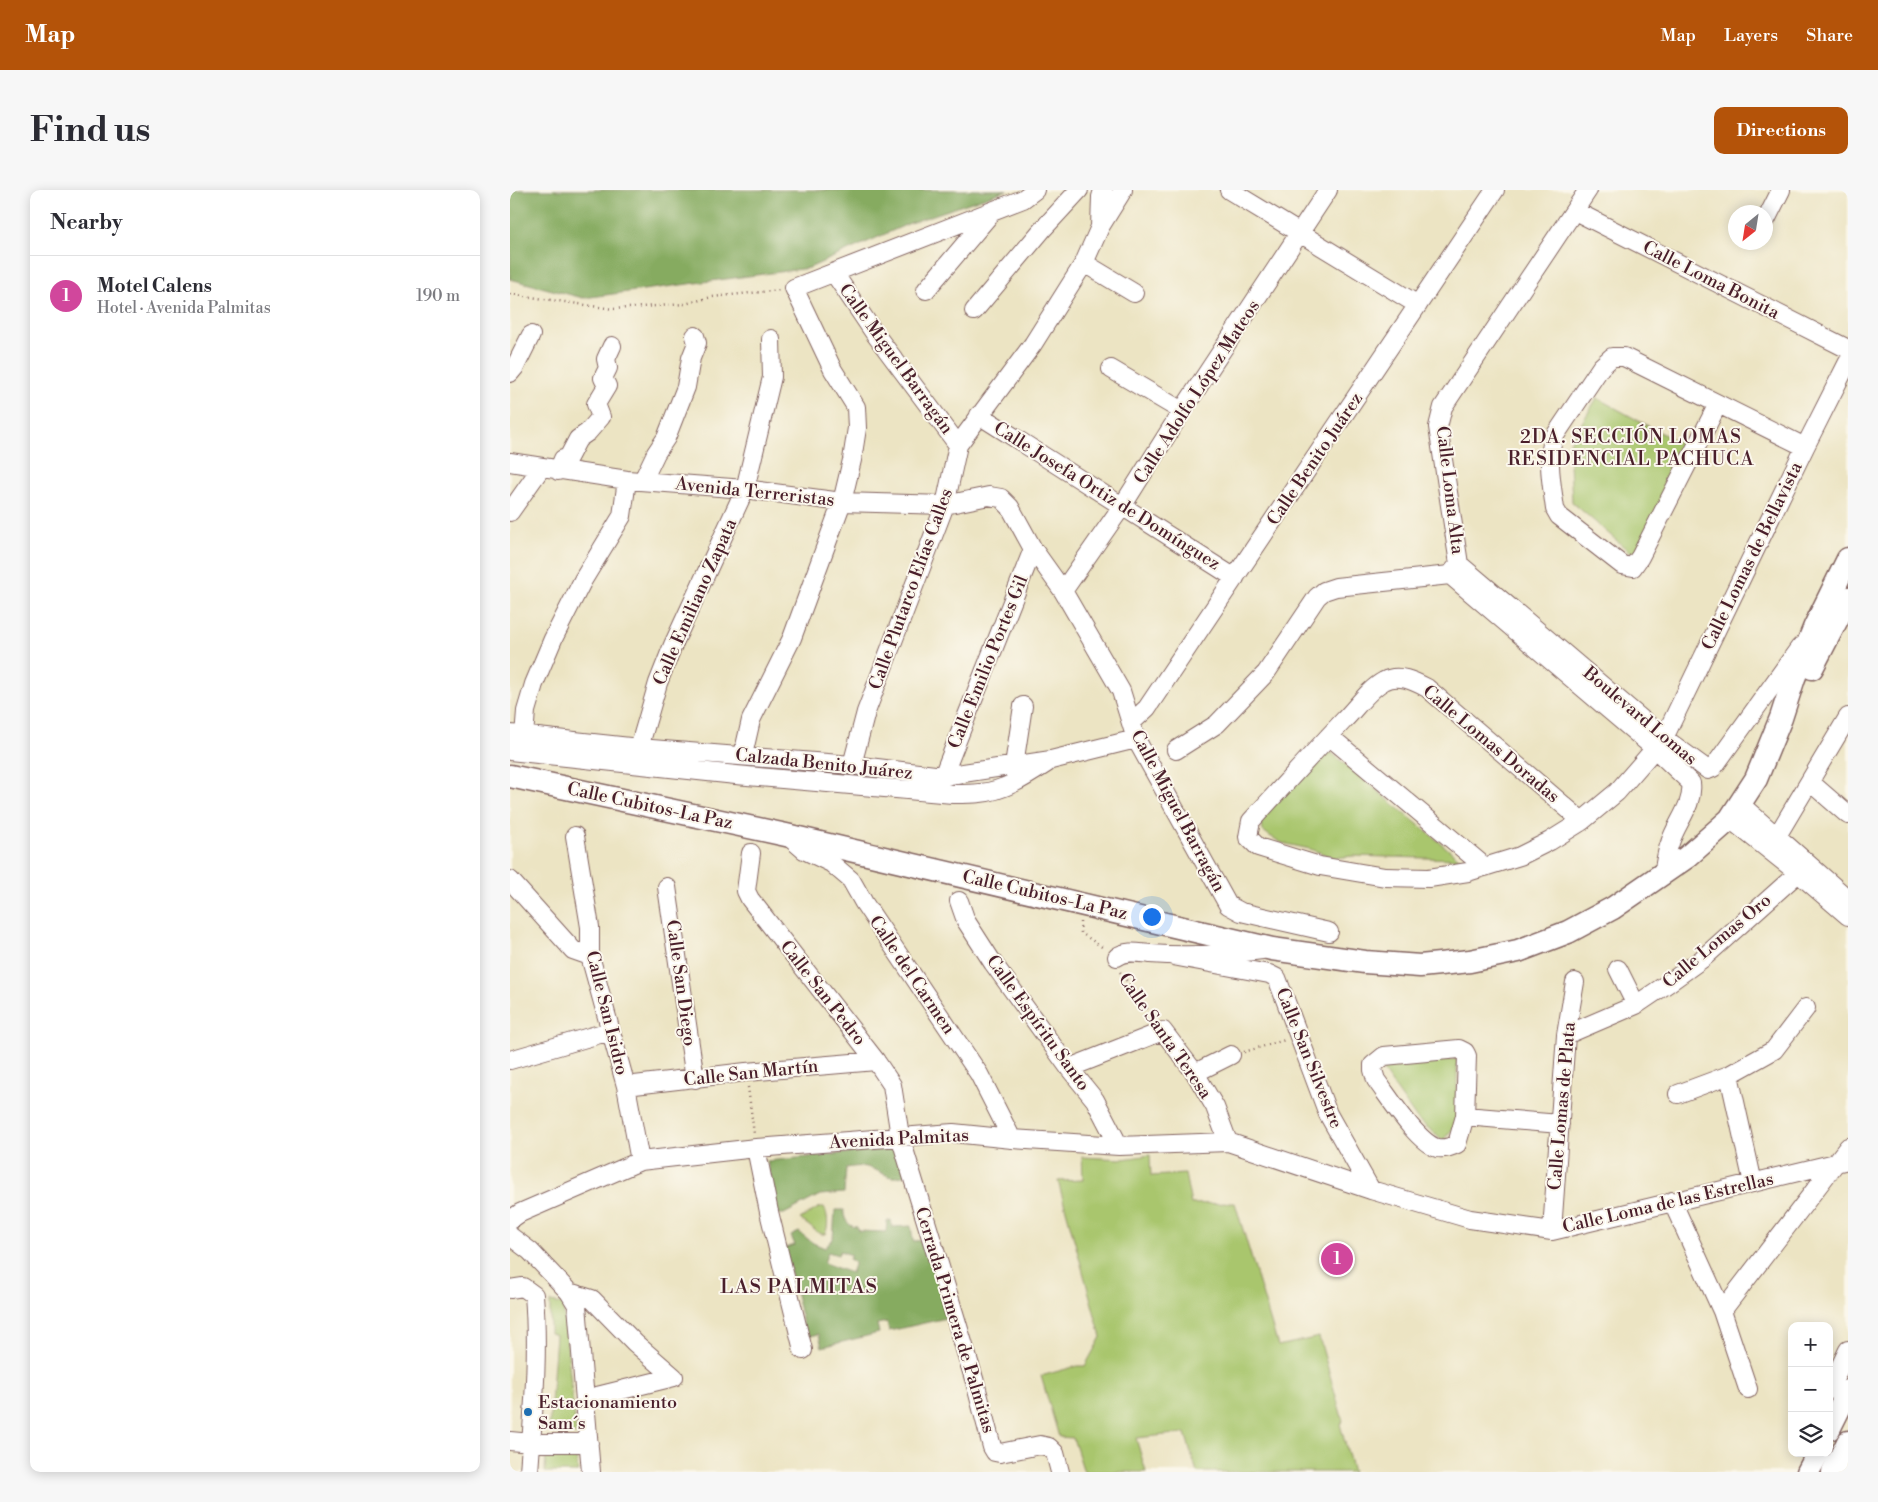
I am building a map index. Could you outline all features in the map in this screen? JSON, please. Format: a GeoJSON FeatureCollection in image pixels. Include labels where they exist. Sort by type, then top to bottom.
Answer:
{"type":"FeatureCollection","features":[{"type":"Feature","properties":{"kind":"main road","name":"Calle Cubitos-La Paz"},"geometry":{"type":"LineString","coordinates":[[510,776],[786,835],[1272,949],[1365,962],[1420,966],[1470,961],[1518,951],[1568,932],[1613,908],[1687,857],[1735,811],[1756,779],[1782,718],[1794,678],[1815,626],[1848,559]]}},
{"type":"Feature","properties":{"kind":"main road","name":"Calle Cubitos-La Paz"},"geometry":{"type":"LineString","coordinates":[[1782,718],[1804,683],[1848,598]]}},
{"type":"Feature","properties":{"kind":"main road"},"geometry":{"type":"LineString","coordinates":[[1833,1421],[1848,1391]]}},
{"type":"Feature","properties":{"kind":"main road"},"geometry":{"type":"LineString","coordinates":[[1833,1472],[1848,1442]]}},
{"type":"Feature","properties":{"kind":"main road"},"geometry":{"type":"LineString","coordinates":[[1808,1472],[1816,1457]]}},
{"type":"Feature","properties":{"kind":"street"},"geometry":{"type":"LineString","coordinates":[[743,755],[751,720],[792,638],[842,502],[857,428],[856,407],[833,370],[794,288],[1023,198],[1035,190]]}},
{"type":"Feature","properties":{"kind":"street"},"geometry":{"type":"LineString","coordinates":[[974,311],[1042,230],[1079,190]]}},
{"type":"Feature","properties":{"kind":"street"},"geometry":{"type":"LineString","coordinates":[[1100,227],[1103,190]]}},
{"type":"Feature","properties":{"kind":"street","name":"Calle Plutarco Elías Calles"},"geometry":{"type":"LineString","coordinates":[[852,765],[866,712],[945,505],[958,445],[1033,344],[1084,262],[1100,227],[1123,190]]}},
{"type":"Feature","properties":{"kind":"street"},"geometry":{"type":"LineString","coordinates":[[1229,190],[1418,305]]}},
{"type":"Feature","properties":{"kind":"street","name":"Calle Adolfo López Mateos"},"geometry":{"type":"LineString","coordinates":[[1063,591],[1123,505],[1328,190]]}},
{"type":"Feature","properties":{"kind":"street","name":"Calle Benito Juárez"},"geometry":{"type":"LineString","coordinates":[[1133,731],[1495,190]]}},
{"type":"Feature","properties":{"kind":"street","name":"Calle Loma Alta"},"geometry":{"type":"LineString","coordinates":[[1176,750],[1217,724],[1266,673],[1317,597],[1324,591],[1336,587],[1454,570],[1438,427],[1443,407],[1588,190]]}},
{"type":"Feature","properties":{"kind":"street"},"geometry":{"type":"LineString","coordinates":[[1773,206],[1781,190]]}},
{"type":"Feature","properties":{"kind":"street"},"geometry":{"type":"LineString","coordinates":[[926,290],[995,209]]}},
{"type":"Feature","properties":{"kind":"street","name":"Calle Loma Bonita"},"geometry":{"type":"LineString","coordinates":[[1575,211],[1848,349]]}},
{"type":"Feature","properties":{"kind":"street"},"geometry":{"type":"LineString","coordinates":[[1084,262],[1134,293]]}},
{"type":"Feature","properties":{"kind":"street","name":"Calle Miguel Barragán"},"geometry":{"type":"LineString","coordinates":[[834,273],[875,334],[958,445]]}},
{"type":"Feature","properties":{"kind":"street"},"geometry":{"type":"LineString","coordinates":[[510,373],[531,335]]}},
{"type":"Feature","properties":{"kind":"street"},"geometry":{"type":"LineString","coordinates":[[517,735],[534,684],[553,639],[582,580],[622,516],[635,480],[666,438],[686,387],[691,358],[697,344],[694,336]]}},
{"type":"Feature","properties":{"kind":"street","name":"Calle Emiliano Zapata"},"geometry":{"type":"LineString","coordinates":[[639,748],[658,683],[673,645],[745,489],[772,378],[772,339]]}},
{"type":"Feature","properties":{"kind":"street"},"geometry":{"type":"LineString","coordinates":[[558,470],[563,459],[568,458],[578,439],[588,432],[601,417],[596,404],[607,386],[603,378],[608,368],[606,359],[612,346]]}},
{"type":"Feature","properties":{"kind":"street"},"geometry":{"type":"LineString","coordinates":[[1718,404],[1640,557],[1633,567],[1622,565],[1559,516],[1555,509],[1549,462],[1550,449],[1554,437],[1601,367],[1612,357],[1624,357],[1805,447]]}},
{"type":"Feature","properties":{"kind":"street","name":"Calle Lomas de Bellavista"},"geometry":{"type":"LineString","coordinates":[[1485,867],[1520,856],[1550,841],[1582,820],[1617,792],[1660,743],[1848,362]]}},
{"type":"Feature","properties":{"kind":"street"},"geometry":{"type":"LineString","coordinates":[[1111,368],[1182,412]]}},
{"type":"Feature","properties":{"kind":"street","name":"Calle Josefa Ortiz de Domínguez"},"geometry":{"type":"LineString","coordinates":[[979,415],[1236,578]]}},
{"type":"Feature","properties":{"kind":"street","name":"Avenida Terreristas"},"geometry":{"type":"LineString","coordinates":[[510,462],[541,468],[635,480],[745,489],[842,502],[945,505],[989,496],[1001,498]]}},
{"type":"Feature","properties":{"kind":"street"},"geometry":{"type":"LineString","coordinates":[[510,512],[541,468]]}},
{"type":"Feature","properties":{"kind":"street","name":"Calle Miguel Barragán"},"geometry":{"type":"LineString","coordinates":[[1001,498],[1010,507],[1033,549],[1063,591],[1121,691],[1133,731],[1228,905],[1241,912],[1329,932]]}},
{"type":"Feature","properties":{"kind":"street","name":"Calle Emilio Portes Gil"},"geometry":{"type":"LineString","coordinates":[[943,776],[1033,549]]}},
{"type":"Feature","properties":{"kind":"street","name":"Boulevard Lomas"},"geometry":{"type":"LineString","coordinates":[[1454,570],[1660,743],[1708,770],[1713,768],[1815,626]]}},
{"type":"Feature","properties":{"kind":"street","name":"Calle Lomas Doradas"},"geometry":{"type":"LineString","coordinates":[[1485,867],[1468,872],[1429,878],[1385,877],[1320,866],[1258,847],[1248,837],[1251,821],[1329,736],[1384,680],[1398,677],[1414,680],[1427,688],[1582,820]]}},
{"type":"Feature","properties":{"kind":"street"},"geometry":{"type":"LineString","coordinates":[[1014,765],[1023,706]]}},
{"type":"Feature","properties":{"kind":"street"},"geometry":{"type":"LineString","coordinates":[[1777,836],[1848,717]]}},
{"type":"Feature","properties":{"kind":"street","name":"Calzada Benito Juárez"},"geometry":{"type":"LineString","coordinates":[[517,735],[639,748],[852,765],[943,776],[1051,760],[1133,731]]}},
{"type":"Feature","properties":{"kind":"street"},"geometry":{"type":"LineString","coordinates":[[1329,736],[1485,867]]}},
{"type":"Feature","properties":{"kind":"street","name":"Boulevard Lomas"},"geometry":{"type":"LineString","coordinates":[[1660,743],[1691,783],[1692,790],[1690,800],[1670,843],[1663,875]]}},
{"type":"Feature","properties":{"kind":"street"},"geometry":{"type":"LineString","coordinates":[[510,751],[736,775],[953,794],[981,793],[1003,788],[1029,775],[1051,760]]}},
{"type":"Feature","properties":{"kind":"street"},"geometry":{"type":"LineString","coordinates":[[1810,782],[1848,815]]}},
{"type":"Feature","properties":{"kind":"street"},"geometry":{"type":"LineString","coordinates":[[1735,811],[1777,836],[1803,869],[1848,916]]}},
{"type":"Feature","properties":{"kind":"street"},"geometry":{"type":"LineString","coordinates":[[1735,811],[1803,869],[1848,899]]}},
{"type":"Feature","properties":{"kind":"street","name":"Calle del Carmen"},"geometry":{"type":"LineString","coordinates":[[786,835],[804,850],[831,863],[851,880],[864,903],[979,1074],[1012,1139]]}},
{"type":"Feature","properties":{"kind":"street","name":"Calle San Isidro"},"geometry":{"type":"LineString","coordinates":[[575,836],[590,927],[590,956],[626,1086],[640,1160]]}},
{"type":"Feature","properties":{"kind":"street","name":"Calle San Pedro"},"geometry":{"type":"LineString","coordinates":[[751,853],[746,891],[876,1061],[892,1085],[900,1136]]}},
{"type":"Feature","properties":{"kind":"street","name":"Calle Lomas Oro"},"geometry":{"type":"LineString","coordinates":[[1566,1035],[1636,1005],[1702,959],[1803,869]]}},
{"type":"Feature","properties":{"kind":"street"},"geometry":{"type":"LineString","coordinates":[[510,880],[573,950],[590,956]]}},
{"type":"Feature","properties":{"kind":"street","name":"Calle San Diego"},"geometry":{"type":"LineString","coordinates":[[667,887],[695,1079]]}},
{"type":"Feature","properties":{"kind":"street","name":"Calle Espíritu Santo"},"geometry":{"type":"LineString","coordinates":[[959,901],[966,921],[993,963],[1069,1068],[1095,1100],[1119,1146]]}},
{"type":"Feature","properties":{"kind":"street"},"geometry":{"type":"LineString","coordinates":[[1117,957],[1121,954],[1134,952],[1173,956],[1222,955],[1272,949]]}},
{"type":"Feature","properties":{"kind":"street","name":"Calle San Silvestre"},"geometry":{"type":"LineString","coordinates":[[1173,956],[1269,974],[1277,978],[1328,1114],[1372,1190]]}},
{"type":"Feature","properties":{"kind":"street"},"geometry":{"type":"LineString","coordinates":[[1618,969],[1636,1005]]}},
{"type":"Feature","properties":{"kind":"street","name":"Calle Lomas de Plata"},"geometry":{"type":"LineString","coordinates":[[1552,1231],[1566,1035],[1575,982]]}},
{"type":"Feature","properties":{"kind":"street"},"geometry":{"type":"LineString","coordinates":[[1678,1094],[1729,1075],[1774,1050],[1806,1008]]}},
{"type":"Feature","properties":{"kind":"street"},"geometry":{"type":"LineString","coordinates":[[510,1060],[610,1031]]}},
{"type":"Feature","properties":{"kind":"street"},"geometry":{"type":"LineString","coordinates":[[1069,1068],[1163,1031]]}},
{"type":"Feature","properties":{"kind":"street","name":"Calle Santa Teresa"},"geometry":{"type":"LineString","coordinates":[[1163,1031],[1195,1073],[1215,1107],[1228,1142]]}},
{"type":"Feature","properties":{"kind":"street"},"geometry":{"type":"LineString","coordinates":[[1459,1049],[1467,1056],[1465,1116],[1457,1144],[1451,1147],[1438,1148],[1428,1143],[1413,1130],[1376,1080],[1373,1070],[1374,1065],[1384,1056],[1459,1049]]}},
{"type":"Feature","properties":{"kind":"street"},"geometry":{"type":"LineString","coordinates":[[1195,1073],[1232,1055]]}},
{"type":"Feature","properties":{"kind":"street","name":"Calle San Martín"},"geometry":{"type":"LineString","coordinates":[[626,1086],[746,1072],[876,1061]]}},
{"type":"Feature","properties":{"kind":"street"},"geometry":{"type":"LineString","coordinates":[[1729,1075],[1754,1183]]}},
{"type":"Feature","properties":{"kind":"street"},"geometry":{"type":"LineString","coordinates":[[1465,1116],[1560,1124]]}},
{"type":"Feature","properties":{"kind":"street","name":"Avenida Palmitas"},"geometry":{"type":"LineString","coordinates":[[510,1236],[515,1217],[640,1160],[756,1148],[953,1133],[1119,1146],[1228,1142],[1372,1190]]}},
{"type":"Feature","properties":{"kind":"street","name":"Cerrada Primera de Palmitas"},"geometry":{"type":"LineString","coordinates":[[900,1136],[975,1382],[992,1447],[995,1452],[1000,1453],[1040,1445],[1049,1447],[1054,1453],[1060,1472]]}},
{"type":"Feature","properties":{"kind":"street"},"geometry":{"type":"LineString","coordinates":[[1722,1311],[1843,1161],[1848,1147]]}},
{"type":"Feature","properties":{"kind":"street"},"geometry":{"type":"LineString","coordinates":[[756,1148],[769,1212],[802,1350]]}},
{"type":"Feature","properties":{"kind":"street","name":"Calle Loma de las Estrellas"},"geometry":{"type":"LineString","coordinates":[[1372,1190],[1470,1219],[1552,1231],[1843,1161]]}},
{"type":"Feature","properties":{"kind":"street"},"geometry":{"type":"LineString","coordinates":[[1672,1201],[1722,1311],[1748,1389]]}},
{"type":"Feature","properties":{"kind":"street"},"geometry":{"type":"LineString","coordinates":[[510,1236],[530,1251],[569,1292],[577,1305],[591,1472]]}},
{"type":"Feature","properties":{"kind":"street"},"geometry":{"type":"LineString","coordinates":[[510,1289],[523,1287],[534,1295],[536,1324],[529,1472]]}},
{"type":"Feature","properties":{"kind":"street"},"geometry":{"type":"LineString","coordinates":[[569,1292],[592,1299],[634,1343],[674,1377],[585,1399]]}},
{"type":"Feature","properties":{"kind":"street"},"geometry":{"type":"LineString","coordinates":[[1833,1382],[1848,1350]]}},
{"type":"Feature","properties":{"kind":"street"},"geometry":{"type":"LineString","coordinates":[[510,1441],[589,1444]]}},
{"type":"Feature","properties":{"kind":"path"},"geometry":{"type":"LineString","coordinates":[[510,294],[613,310],[684,304],[712,297],[794,288]]}},
{"type":"Feature","properties":{"kind":"path"},"geometry":{"type":"LineString","coordinates":[[1081,933],[1117,957]]}},
{"type":"Feature","properties":{"kind":"path","name":"Calle Santa Teresa"},"geometry":{"type":"LineString","coordinates":[[1117,957],[1116,965],[1163,1031]]}},
{"type":"Feature","properties":{"kind":"path"},"geometry":{"type":"LineString","coordinates":[[1232,1055],[1298,1036]]}},
{"type":"Feature","properties":{"kind":"path"},"geometry":{"type":"LineString","coordinates":[[746,1072],[756,1148]]}},
{"type":"Feature","properties":{"kind":"green space"},"geometry":{"type":"Polygon","coordinates":[[[510,190],[1007,190],[910,223],[809,268],[583,298],[510,279],[510,190]]]}},
{"type":"Feature","properties":{"kind":"green space"},"geometry":{"type":"Polygon","coordinates":[[[1597,398],[1687,447],[1637,550],[1631,553],[1572,502],[1569,444],[1597,398]]]}},
{"type":"Feature","properties":{"kind":"green space"},"geometry":{"type":"Polygon","coordinates":[[[1329,751],[1460,859],[1353,856],[1335,858],[1310,849],[1282,843],[1262,830],[1260,819],[1329,751]]]}},
{"type":"Feature","properties":{"kind":"green space"},"geometry":{"type":"Polygon","coordinates":[[[1457,1059],[1457,1106],[1462,1118],[1443,1140],[1417,1119],[1379,1065],[1457,1059]]]}},
{"type":"Feature","properties":{"kind":"green space"},"geometry":{"type":"Polygon","coordinates":[[[900,1148],[908,1174],[892,1177],[867,1167],[846,1168],[844,1193],[820,1195],[784,1214],[777,1214],[767,1161],[900,1148]]]}},
{"type":"Feature","properties":{"kind":"green space"},"geometry":{"type":"Polygon","coordinates":[[[1150,1155],[1151,1176],[1185,1174],[1191,1204],[1235,1203],[1278,1346],[1319,1337],[1343,1421],[1340,1424],[1353,1472],[1197,1472],[1185,1433],[1136,1438],[1146,1472],[1084,1472],[1073,1438],[1059,1437],[1041,1376],[1077,1366],[1085,1366],[1101,1337],[1058,1181],[1083,1180],[1082,1157],[1123,1159],[1150,1155]]]}},
{"type":"Feature","properties":{"kind":"green space"},"geometry":{"type":"Polygon","coordinates":[[[820,1207],[824,1207],[827,1217],[825,1234],[820,1234],[800,1219],[820,1207]]]}},
{"type":"Feature","properties":{"kind":"green space"},"geometry":{"type":"Polygon","coordinates":[[[835,1210],[844,1210],[846,1221],[857,1227],[858,1231],[886,1232],[887,1221],[891,1220],[892,1227],[911,1226],[913,1241],[928,1240],[951,1317],[889,1331],[887,1322],[877,1324],[879,1333],[822,1347],[819,1334],[806,1337],[785,1248],[795,1245],[791,1236],[799,1232],[813,1243],[825,1248],[833,1239],[835,1210]],[[840,1251],[838,1255],[828,1252],[824,1263],[851,1273],[855,1262],[849,1259],[851,1255],[840,1251]]]}},
{"type":"Feature","properties":{"kind":"green space"},"geometry":{"type":"Polygon","coordinates":[[[550,1302],[563,1304],[576,1434],[549,1431],[556,1335],[550,1333],[550,1302]]]}},
{"type":"Feature","properties":{"kind":"green space"},"geometry":{"type":"Polygon","coordinates":[[[546,1451],[576,1455],[578,1472],[545,1472],[546,1451]]]}},
{"type":"Feature","properties":{"kind":"place","name":"Motel Calens"},"geometry":{"type":"Point","coordinates":[1337,1259]}},
{"type":"Feature","properties":{"kind":"place","name":"Estacionamiento Sam´s"},"geometry":{"type":"Point","coordinates":[528,1412]}},
{"type":"Feature","properties":{"kind":"district","name":"2DA. SECCIÓN LOMAS RESIDENCIAL PACHUCA"},"geometry":{"type":"Point","coordinates":[1631,448]}},
{"type":"Feature","properties":{"kind":"district","name":"LAS PALMITAS"},"geometry":{"type":"Point","coordinates":[799,1287]}}]}
